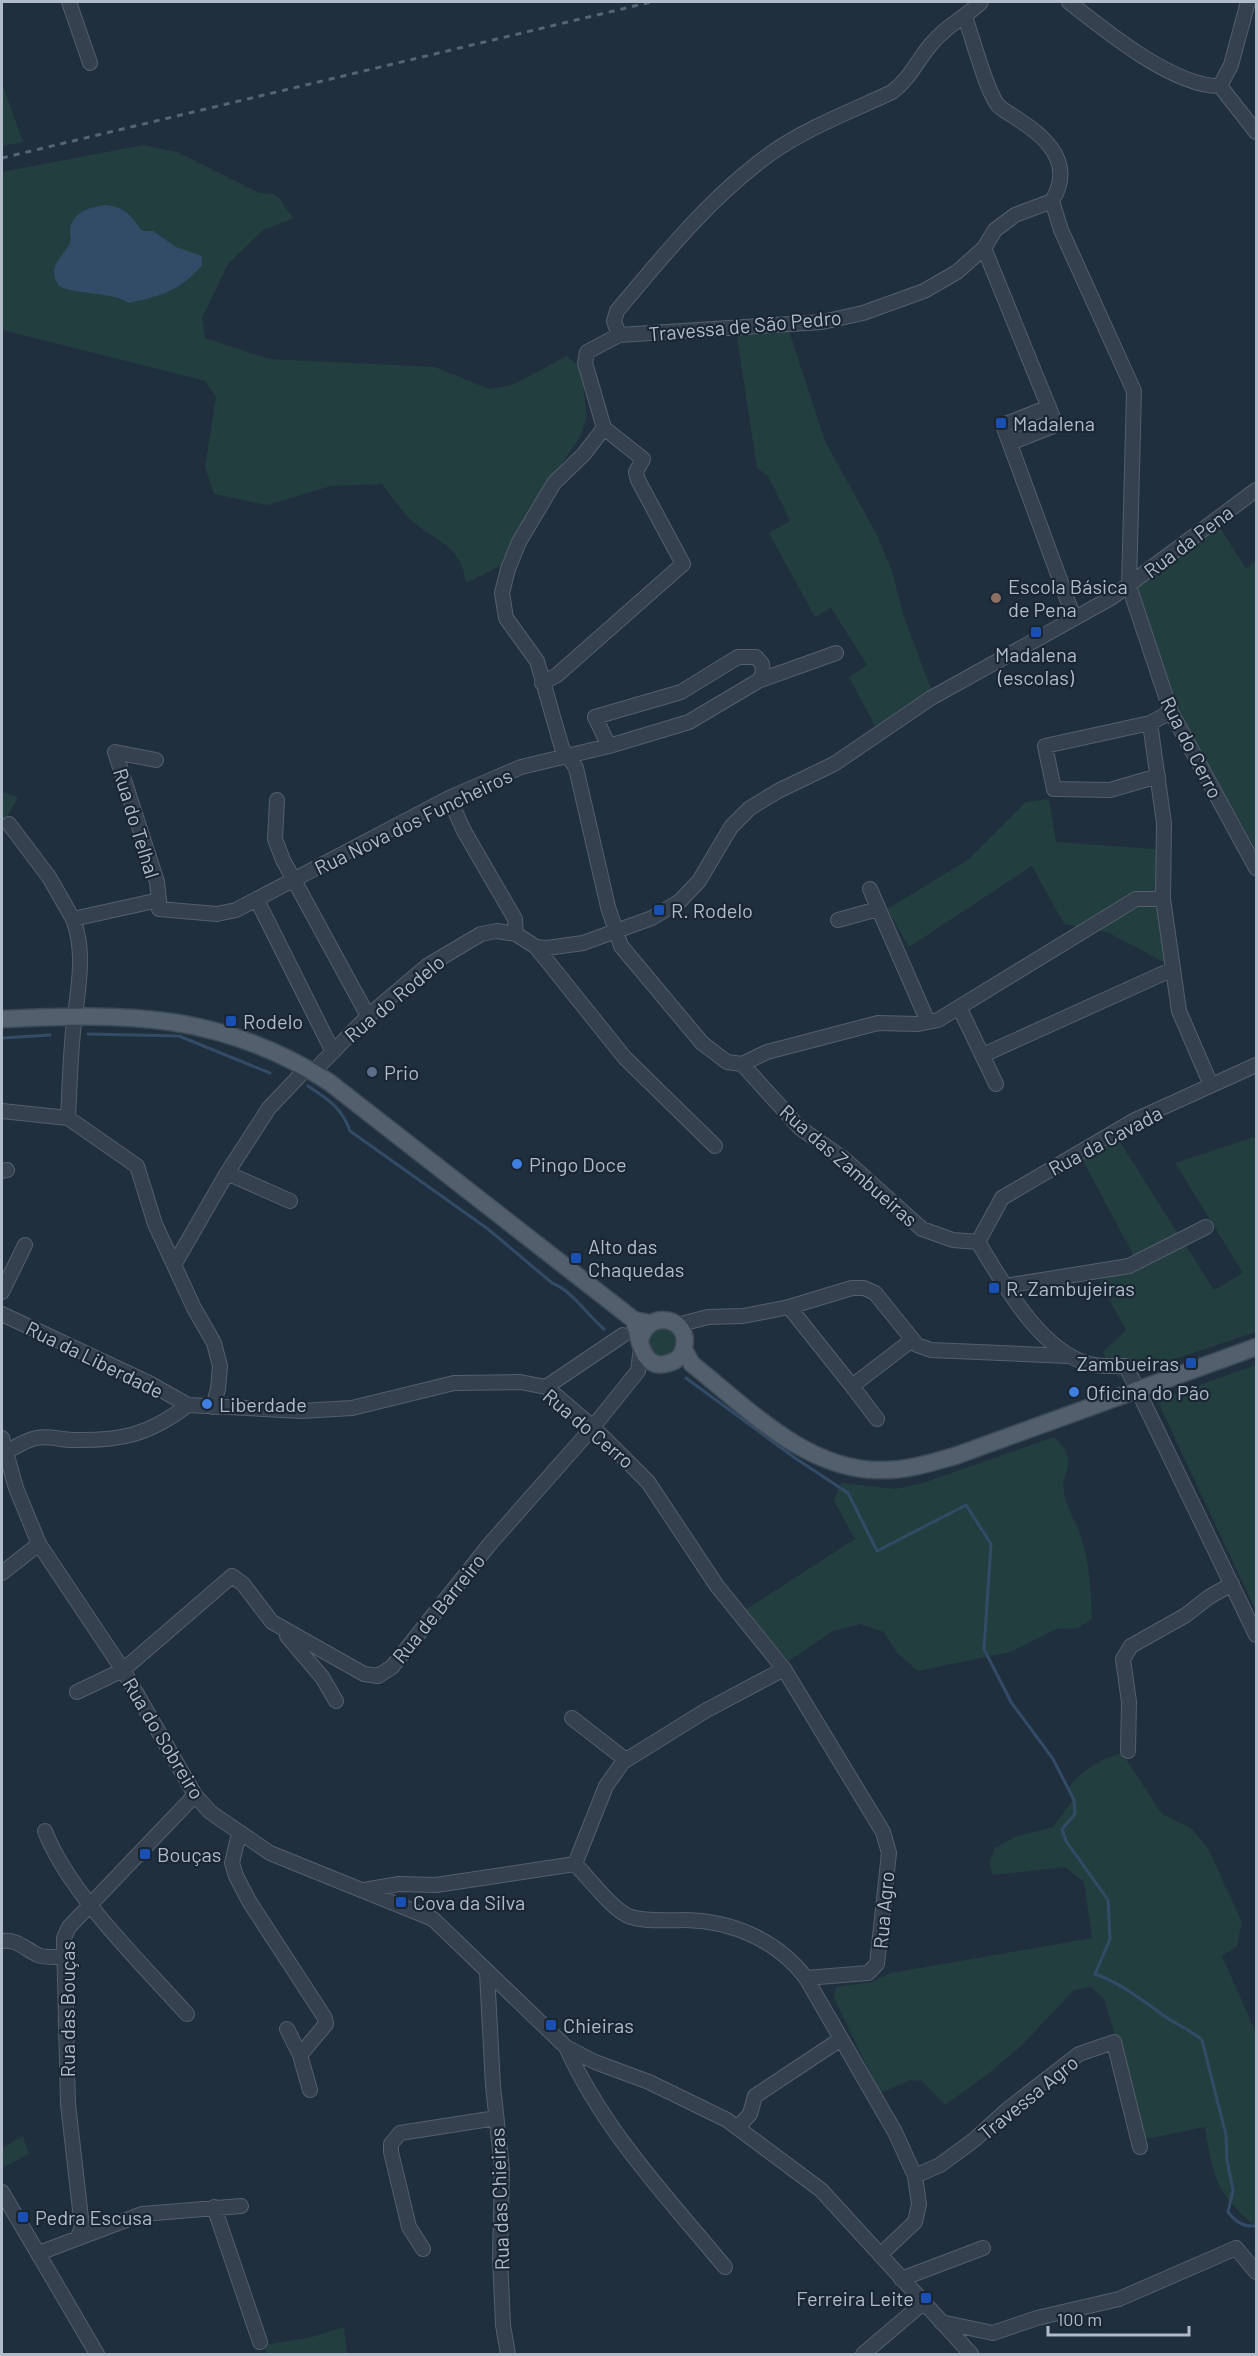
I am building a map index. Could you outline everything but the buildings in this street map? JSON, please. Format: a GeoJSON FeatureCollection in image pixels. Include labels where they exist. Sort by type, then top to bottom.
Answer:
{"type":"FeatureCollection","features":[{"type":"Feature","properties":{"kind":"main road"},"geometry":{"type":"LineString","coordinates":[[2,1019],[135,1016],[177,1022],[232,1035],[310,1070],[642,1322],[664,1320],[679,1350],[787,1438],[813,1454],[846,1466],[879,1470],[916,1467],[956,1456],[1257,1347]]}},
{"type":"Feature","properties":{"kind":"main road"},"geometry":{"type":"LineString","coordinates":[[642,1322],[641,1344],[649,1360],[679,1350]]}},
{"type":"Feature","properties":{"kind":"street"},"geometry":{"type":"LineString","coordinates":[[69,2],[90,63]]}},
{"type":"Feature","properties":{"kind":"street"},"geometry":{"type":"LineString","coordinates":[[542,683],[556,675],[683,564],[638,480],[636,472],[643,459],[604,428],[585,363],[587,352],[619,335],[614,321],[617,310],[670,247],[713,204],[770,154],[799,136],[892,92],[905,83],[933,41],[981,2]]}},
{"type":"Feature","properties":{"kind":"street"},"geometry":{"type":"LineString","coordinates":[[1069,2],[1094,22],[1172,74],[1203,86],[1220,86]]}},
{"type":"Feature","properties":{"kind":"street"},"geometry":{"type":"LineString","coordinates":[[1220,86],[1231,65],[1248,2]]}},
{"type":"Feature","properties":{"kind":"street"},"geometry":{"type":"LineString","coordinates":[[965,17],[997,105],[1041,134],[1052,148],[1060,169],[1060,187],[1052,201]]}},
{"type":"Feature","properties":{"kind":"street"},"geometry":{"type":"LineString","coordinates":[[1220,86],[1257,132]]}},
{"type":"Feature","properties":{"kind":"street","name":"Travessa de São Pedro"},"geometry":{"type":"LineString","coordinates":[[619,335],[822,322],[863,313],[924,291],[957,272],[984,248],[994,230],[1008,220],[1052,201]]}},
{"type":"Feature","properties":{"kind":"street","name":"Rua do Cerro"},"geometry":{"type":"LineString","coordinates":[[1052,201],[1061,230],[1134,391],[1129,586],[1171,712],[1257,868]]}},
{"type":"Feature","properties":{"kind":"street"},"geometry":{"type":"LineString","coordinates":[[984,248],[1056,425],[1010,443]]}},
{"type":"Feature","properties":{"kind":"street"},"geometry":{"type":"LineString","coordinates":[[1049,407],[1003,425],[1074,618]]}},
{"type":"Feature","properties":{"kind":"street","name":"Rua das Zambueiras"},"geometry":{"type":"LineString","coordinates":[[604,428],[584,454],[554,483],[535,512],[508,569],[502,593],[506,618],[537,661],[562,748],[576,768],[582,786],[593,843],[621,946],[702,1043],[727,1062],[742,1064],[800,1128],[844,1159],[922,1229],[953,1240],[978,1242]]}},
{"type":"Feature","properties":{"kind":"street","name":"Rua da Pena"},"geometry":{"type":"LineString","coordinates":[[616,930],[652,918],[680,901],[699,881],[731,826],[750,808],[778,791],[834,764],[870,737],[931,698],[1129,586],[1257,490]]}},
{"type":"Feature","properties":{"kind":"street","name":"Rua Nova dos Funcheiros"},"geometry":{"type":"LineString","coordinates":[[159,900],[159,909],[217,914],[236,910],[449,798],[521,767],[609,746],[689,722],[758,681],[836,653]]}},
{"type":"Feature","properties":{"kind":"street"},"geometry":{"type":"LineString","coordinates":[[609,746],[595,717],[681,692],[738,657],[756,657],[762,664],[763,674],[758,681]]}},
{"type":"Feature","properties":{"kind":"street"},"geometry":{"type":"LineString","coordinates":[[1158,776],[1110,790],[1054,789],[1045,746],[1150,723],[1171,712]]}},
{"type":"Feature","properties":{"kind":"street"},"geometry":{"type":"LineString","coordinates":[[1150,723],[1164,823],[1162,899],[1179,1011],[1211,1085]]}},
{"type":"Feature","properties":{"kind":"street","name":"Rua do Telhal"},"geometry":{"type":"LineString","coordinates":[[73,918],[159,900],[157,882],[115,752],[156,760]]}},
{"type":"Feature","properties":{"kind":"street"},"geometry":{"type":"LineString","coordinates":[[449,798],[464,831],[515,919],[516,934],[536,947],[625,1058],[715,1146]]}},
{"type":"Feature","properties":{"kind":"street"},"geometry":{"type":"LineString","coordinates":[[276,800],[275,839],[293,881],[368,1016]]}},
{"type":"Feature","properties":{"kind":"street"},"geometry":{"type":"LineString","coordinates":[[9,824],[49,877],[77,929],[81,970],[75,1016],[68,1118]]}},
{"type":"Feature","properties":{"kind":"street"},"geometry":{"type":"LineString","coordinates":[[870,889],[928,1022]]}},
{"type":"Feature","properties":{"kind":"street"},"geometry":{"type":"LineString","coordinates":[[742,1064],[767,1052],[878,1023],[938,1020],[960,1009],[1136,899],[1162,899]]}},
{"type":"Feature","properties":{"kind":"street"},"geometry":{"type":"LineString","coordinates":[[257,900],[333,1052]]}},
{"type":"Feature","properties":{"kind":"street"},"geometry":{"type":"LineString","coordinates":[[838,920],[878,909]]}},
{"type":"Feature","properties":{"kind":"street"},"geometry":{"type":"LineString","coordinates":[[536,947],[583,943],[616,930]]}},
{"type":"Feature","properties":{"kind":"street","name":"Rua do Rodelo"},"geometry":{"type":"LineString","coordinates":[[174,1265],[227,1173],[269,1108],[333,1052],[368,1016],[427,966],[481,934],[497,931],[516,934]]}},
{"type":"Feature","properties":{"kind":"street"},"geometry":{"type":"LineString","coordinates":[[982,1054],[1173,969]]}},
{"type":"Feature","properties":{"kind":"street"},"geometry":{"type":"LineString","coordinates":[[960,1009],[996,1084]]}},
{"type":"Feature","properties":{"kind":"street","name":"Rua da Cavada"},"geometry":{"type":"LineString","coordinates":[[978,1242],[1002,1198],[1135,1120],[1257,1065]]}},
{"type":"Feature","properties":{"kind":"street"},"geometry":{"type":"LineString","coordinates":[[2,1111],[68,1118],[137,1166],[154,1224],[194,1308],[214,1343],[220,1366],[218,1389],[213,1407]]}},
{"type":"Feature","properties":{"kind":"street"},"geometry":{"type":"LineString","coordinates":[[227,1173],[290,1201]]}},
{"type":"Feature","properties":{"kind":"street"},"geometry":{"type":"LineString","coordinates":[[1005,1286],[1129,1266],[1206,1227]]}},
{"type":"Feature","properties":{"kind":"street"},"geometry":{"type":"LineString","coordinates":[[978,1242],[1024,1313],[1069,1356],[1090,1365],[1126,1366],[1257,1635]]}},
{"type":"Feature","properties":{"kind":"street"},"geometry":{"type":"LineString","coordinates":[[2,1292],[25,1245]]}},
{"type":"Feature","properties":{"kind":"street"},"geometry":{"type":"LineString","coordinates":[[638,1371],[679,1350],[696,1320],[743,1316],[852,1288],[864,1288],[875,1293],[912,1340],[931,1350],[1069,1356]]}},
{"type":"Feature","properties":{"kind":"street"},"geometry":{"type":"LineString","coordinates":[[789,1306],[877,1419]]}},
{"type":"Feature","properties":{"kind":"street","name":"Rua da Liberdade"},"geometry":{"type":"LineString","coordinates":[[2,1314],[149,1383],[188,1405]]}},
{"type":"Feature","properties":{"kind":"street"},"geometry":{"type":"LineString","coordinates":[[546,1387],[623,1335]]}},
{"type":"Feature","properties":{"kind":"street"},"geometry":{"type":"LineString","coordinates":[[852,1386],[912,1340]]}},
{"type":"Feature","properties":{"kind":"street"},"geometry":{"type":"LineString","coordinates":[[638,1371],[641,1344]]}},
{"type":"Feature","properties":{"kind":"street","name":"Rua de Barreiro"},"geometry":{"type":"LineString","coordinates":[[123,1670],[232,1576],[243,1584],[272,1622],[364,1674],[378,1676],[392,1666],[489,1545],[593,1427],[638,1371]]}},
{"type":"Feature","properties":{"kind":"street","name":"Rua do Cerro"},"geometry":{"type":"LineString","coordinates":[[188,1405],[301,1411],[352,1408],[454,1383],[520,1382],[546,1387],[593,1427],[648,1482],[717,1586],[784,1669]]}},
{"type":"Feature","properties":{"kind":"street"},"geometry":{"type":"LineString","coordinates":[[4,1444],[50,1436],[64,1440],[94,1440],[143,1433],[167,1422],[188,1405]]}},
{"type":"Feature","properties":{"kind":"street","name":"Rua do Sobreiro"},"geometry":{"type":"LineString","coordinates":[[4,1444],[16,1488],[39,1544],[123,1670],[195,1795],[210,1812],[270,1853],[433,1919],[512,1998],[566,2047]]}},
{"type":"Feature","properties":{"kind":"street"},"geometry":{"type":"LineString","coordinates":[[2,1573],[39,1544]]}},
{"type":"Feature","properties":{"kind":"street"},"geometry":{"type":"LineString","coordinates":[[1128,1751],[1129,1702],[1123,1659],[1127,1652],[1131,1646],[1186,1615],[1209,1597],[1232,1584]]}},
{"type":"Feature","properties":{"kind":"street"},"geometry":{"type":"LineString","coordinates":[[284,1629],[322,1677],[336,1701]]}},
{"type":"Feature","properties":{"kind":"street"},"geometry":{"type":"LineString","coordinates":[[575,1864],[606,1786],[626,1760],[705,1711],[784,1669]]}},
{"type":"Feature","properties":{"kind":"street","name":"Rua Agro"},"geometry":{"type":"LineString","coordinates":[[784,1669],[883,1832],[889,1853],[878,1964],[868,1973],[806,1978]]}},
{"type":"Feature","properties":{"kind":"street"},"geometry":{"type":"LineString","coordinates":[[77,1692],[123,1670]]}},
{"type":"Feature","properties":{"kind":"street"},"geometry":{"type":"LineString","coordinates":[[572,1718],[626,1760]]}},
{"type":"Feature","properties":{"kind":"street","name":"Rua das Bouças"},"geometry":{"type":"LineString","coordinates":[[78,2237],[82,2227],[68,2104],[64,1938],[69,1927],[195,1795]]}},
{"type":"Feature","properties":{"kind":"street"},"geometry":{"type":"LineString","coordinates":[[45,1831],[50,1846],[77,1888],[187,2014]]}},
{"type":"Feature","properties":{"kind":"street"},"geometry":{"type":"LineString","coordinates":[[238,1833],[232,1863],[236,1876],[325,2018],[326,2024],[300,2055]]}},
{"type":"Feature","properties":{"kind":"street"},"geometry":{"type":"LineString","coordinates":[[575,1864],[617,1908],[631,1917],[709,1921],[729,1926],[770,1944],[794,1963],[806,1978],[895,2132],[915,2176],[919,2204],[915,2222],[880,2255]]}},
{"type":"Feature","properties":{"kind":"street"},"geometry":{"type":"LineString","coordinates":[[364,1890],[399,1884],[436,1885],[575,1864]]}},
{"type":"Feature","properties":{"kind":"street"},"geometry":{"type":"LineString","coordinates":[[2,1941],[10,1940],[26,1946],[40,1956],[63,1958]]}},
{"type":"Feature","properties":{"kind":"street","name":"Rua das Chieiras"},"geometry":{"type":"LineString","coordinates":[[487,1972],[496,2118],[502,2168],[500,2257],[503,2325],[508,2355]]}},
{"type":"Feature","properties":{"kind":"street"},"geometry":{"type":"LineString","coordinates":[[490,2008],[512,1998]]}},
{"type":"Feature","properties":{"kind":"street"},"geometry":{"type":"LineString","coordinates":[[288,2029],[300,2055],[310,2090]]}},
{"type":"Feature","properties":{"kind":"street"},"geometry":{"type":"LineString","coordinates":[[738,2127],[750,2114],[755,2096],[841,2039]]}},
{"type":"Feature","properties":{"kind":"street","name":"Travessa Agro"},"geometry":{"type":"LineString","coordinates":[[915,2176],[940,2165],[1079,2054],[1114,2042],[1140,2147]]}},
{"type":"Feature","properties":{"kind":"street"},"geometry":{"type":"LineString","coordinates":[[566,2047],[595,2062],[649,2082],[738,2127],[821,2190],[971,2355]]}},
{"type":"Feature","properties":{"kind":"street"},"geometry":{"type":"LineString","coordinates":[[566,2047],[580,2078],[616,2136],[725,2267]]}},
{"type":"Feature","properties":{"kind":"street"},"geometry":{"type":"LineString","coordinates":[[423,2249],[409,2227],[391,2144],[400,2133],[496,2118]]}},
{"type":"Feature","properties":{"kind":"street"},"geometry":{"type":"LineString","coordinates":[[2,2192],[97,2355]]}},
{"type":"Feature","properties":{"kind":"street"},"geometry":{"type":"LineString","coordinates":[[39,2253],[142,2214],[241,2206]]}},
{"type":"Feature","properties":{"kind":"street"},"geometry":{"type":"LineString","coordinates":[[214,2207],[260,2342]]}},
{"type":"Feature","properties":{"kind":"street"},"geometry":{"type":"LineString","coordinates":[[902,2279],[983,2248]]}},
{"type":"Feature","properties":{"kind":"street"},"geometry":{"type":"LineString","coordinates":[[941,2322],[993,2333],[1037,2318],[1119,2299],[1236,2248],[1257,2272]]}},
{"type":"Feature","properties":{"kind":"street"},"geometry":{"type":"LineString","coordinates":[[867,2353],[923,2303]]}},
{"type":"Feature","properties":{"kind":"green space"},"geometry":{"type":"Polygon","coordinates":[[[2,83],[23,142],[2,146],[2,83]]]}},
{"type":"Feature","properties":{"kind":"green space"},"geometry":{"type":"Polygon","coordinates":[[[143,145],[177,152],[259,193],[274,195],[281,200],[294,218],[263,230],[228,264],[202,318],[205,338],[269,359],[435,367],[489,389],[512,385],[567,356],[581,368],[587,417],[580,437],[522,522],[504,564],[466,583],[459,559],[453,551],[409,518],[382,484],[331,486],[267,505],[214,494],[205,467],[216,397],[205,381],[2,330],[2,172],[143,145]]]}},
{"type":"Feature","properties":{"kind":"green space"},"geometry":{"type":"Polygon","coordinates":[[[788,328],[825,441],[878,537],[892,571],[904,617],[931,689],[875,726],[849,677],[867,665],[831,608],[815,617],[769,533],[790,521],[768,476],[757,468],[736,331],[788,328]]]}},
{"type":"Feature","properties":{"kind":"green space"},"geometry":{"type":"Polygon","coordinates":[[[1219,526],[1246,569],[1256,561],[1256,850],[1180,714],[1137,586],[1219,526]]]}},
{"type":"Feature","properties":{"kind":"green space"},"geometry":{"type":"Polygon","coordinates":[[[2,792],[18,797],[2,826],[2,792]]]}},
{"type":"Feature","properties":{"kind":"green space"},"geometry":{"type":"Polygon","coordinates":[[[1049,799],[1056,842],[1169,850],[1169,915],[1177,969],[1107,932],[1064,924],[1032,866],[909,947],[887,909],[968,860],[1026,802],[1049,799]]]}},
{"type":"Feature","properties":{"kind":"green space"},"geometry":{"type":"Polygon","coordinates":[[[1254,1137],[1256,1142],[1256,1332],[1118,1378],[1103,1352],[1126,1330],[1099,1281],[1136,1260],[1081,1157],[1118,1139],[1214,1290],[1243,1273],[1175,1163],[1254,1137]]]}},
{"type":"Feature","properties":{"kind":"green space"},"geometry":{"type":"Polygon","coordinates":[[[663,1327],[674,1331],[678,1342],[674,1353],[663,1357],[652,1353],[648,1342],[652,1331],[663,1327]]]}},
{"type":"Feature","properties":{"kind":"green space"},"geometry":{"type":"Polygon","coordinates":[[[1256,1365],[1256,1611],[1157,1400],[1256,1365]]]}},
{"type":"Feature","properties":{"kind":"green space"},"geometry":{"type":"Polygon","coordinates":[[[1054,1437],[1067,1453],[1068,1467],[1063,1485],[1064,1492],[1085,1550],[1091,1589],[1092,1619],[1078,1628],[1056,1629],[1010,1652],[918,1671],[897,1653],[884,1632],[860,1624],[833,1631],[789,1661],[745,1610],[855,1539],[834,1501],[841,1483],[895,1489],[920,1484],[1054,1437]]]}},
{"type":"Feature","properties":{"kind":"green space"},"geometry":{"type":"Polygon","coordinates":[[[1122,1753],[1162,1814],[1191,1828],[1208,1848],[1242,1922],[1237,1946],[1222,1956],[1256,2033],[1256,2227],[1232,2204],[1218,2183],[1205,2127],[1146,2139],[1104,1999],[1091,1987],[1074,1990],[1021,2046],[988,2074],[945,2105],[922,2081],[911,2080],[880,2093],[834,1998],[836,1987],[871,1982],[891,1973],[1092,1938],[1084,1882],[1065,1867],[993,1875],[989,1863],[995,1848],[1017,1836],[1053,1827],[1072,1801],[1067,1790],[1072,1783],[1091,1767],[1122,1753]]]}},
{"type":"Feature","properties":{"kind":"green space"},"geometry":{"type":"Polygon","coordinates":[[[23,2136],[29,2154],[2,2168],[2,2148],[23,2136]]]}},
{"type":"Feature","properties":{"kind":"green space"},"geometry":{"type":"Polygon","coordinates":[[[344,2327],[347,2354],[266,2354],[265,2345],[312,2337],[344,2327]]]}},
{"type":"Feature","properties":{"kind":"water"},"geometry":{"type":"Polygon","coordinates":[[[105,205],[127,213],[142,231],[153,231],[176,247],[202,256],[202,265],[186,281],[169,291],[129,303],[122,299],[59,286],[54,274],[56,264],[70,243],[71,225],[74,219],[88,209],[105,205]]]}},
{"type":"Feature","properties":{"kind":"waterway"},"geometry":{"type":"LineString","coordinates":[[88,1034],[179,1036],[270,1073]]}},
{"type":"Feature","properties":{"kind":"waterway"},"geometry":{"type":"LineString","coordinates":[[2,1038],[50,1035]]}},
{"type":"Feature","properties":{"kind":"waterway"},"geometry":{"type":"LineString","coordinates":[[308,1086],[334,1105],[343,1116],[350,1131],[488,1229],[552,1283],[573,1297],[604,1329]]}},
{"type":"Feature","properties":{"kind":"waterway"},"geometry":{"type":"LineString","coordinates":[[686,1378],[795,1458],[848,1493],[877,1551],[966,1505],[991,1544],[984,1649],[1011,1702],[1053,1759],[1074,1800],[1075,1814],[1062,1829],[1066,1841],[1108,1900],[1110,1939],[1095,1974],[1122,1987],[1202,2040],[1226,2135],[1227,2161],[1233,2190],[1228,2212],[1240,2223],[1256,2226]]}},
{"type":"Feature","properties":{"kind":"railway"},"geometry":{"type":"LineString","coordinates":[[2,158],[651,2]]}},
{"type":"Feature","properties":{"kind":"place","name":"Madalena"},"geometry":{"type":"Point","coordinates":[1001,423]}},
{"type":"Feature","properties":{"kind":"place","name":"Escola Básica de Pena"},"geometry":{"type":"Point","coordinates":[996,598]}},
{"type":"Feature","properties":{"kind":"place","name":"Madalena (escolas)"},"geometry":{"type":"Point","coordinates":[1036,632]}},
{"type":"Feature","properties":{"kind":"place","name":"R. Rodelo"},"geometry":{"type":"Point","coordinates":[659,910]}},
{"type":"Feature","properties":{"kind":"place","name":"Rodelo"},"geometry":{"type":"Point","coordinates":[231,1021]}},
{"type":"Feature","properties":{"kind":"place","name":"Prio"},"geometry":{"type":"Point","coordinates":[372,1072]}},
{"type":"Feature","properties":{"kind":"place","name":"Pingo Doce"},"geometry":{"type":"Point","coordinates":[517,1164]}},
{"type":"Feature","properties":{"kind":"place","name":"Alto das Chaquedas"},"geometry":{"type":"Point","coordinates":[576,1258]}},
{"type":"Feature","properties":{"kind":"place","name":"R. Zambujeiras"},"geometry":{"type":"Point","coordinates":[994,1288]}},
{"type":"Feature","properties":{"kind":"place","name":"Zambueiras"},"geometry":{"type":"Point","coordinates":[1191,1363]}},
{"type":"Feature","properties":{"kind":"place","name":"Oficina do Pão"},"geometry":{"type":"Point","coordinates":[1074,1392]}},
{"type":"Feature","properties":{"kind":"place","name":"Liberdade"},"geometry":{"type":"Point","coordinates":[207,1404]}},
{"type":"Feature","properties":{"kind":"place","name":"Bouças"},"geometry":{"type":"Point","coordinates":[145,1854]}},
{"type":"Feature","properties":{"kind":"place","name":"Cova da Silva"},"geometry":{"type":"Point","coordinates":[401,1902]}},
{"type":"Feature","properties":{"kind":"place","name":"Chieiras"},"geometry":{"type":"Point","coordinates":[551,2025]}},
{"type":"Feature","properties":{"kind":"place","name":"Pedra Escusa"},"geometry":{"type":"Point","coordinates":[23,2217]}},
{"type":"Feature","properties":{"kind":"place","name":"Ferreira Leite"},"geometry":{"type":"Point","coordinates":[926,2298]}}]}
